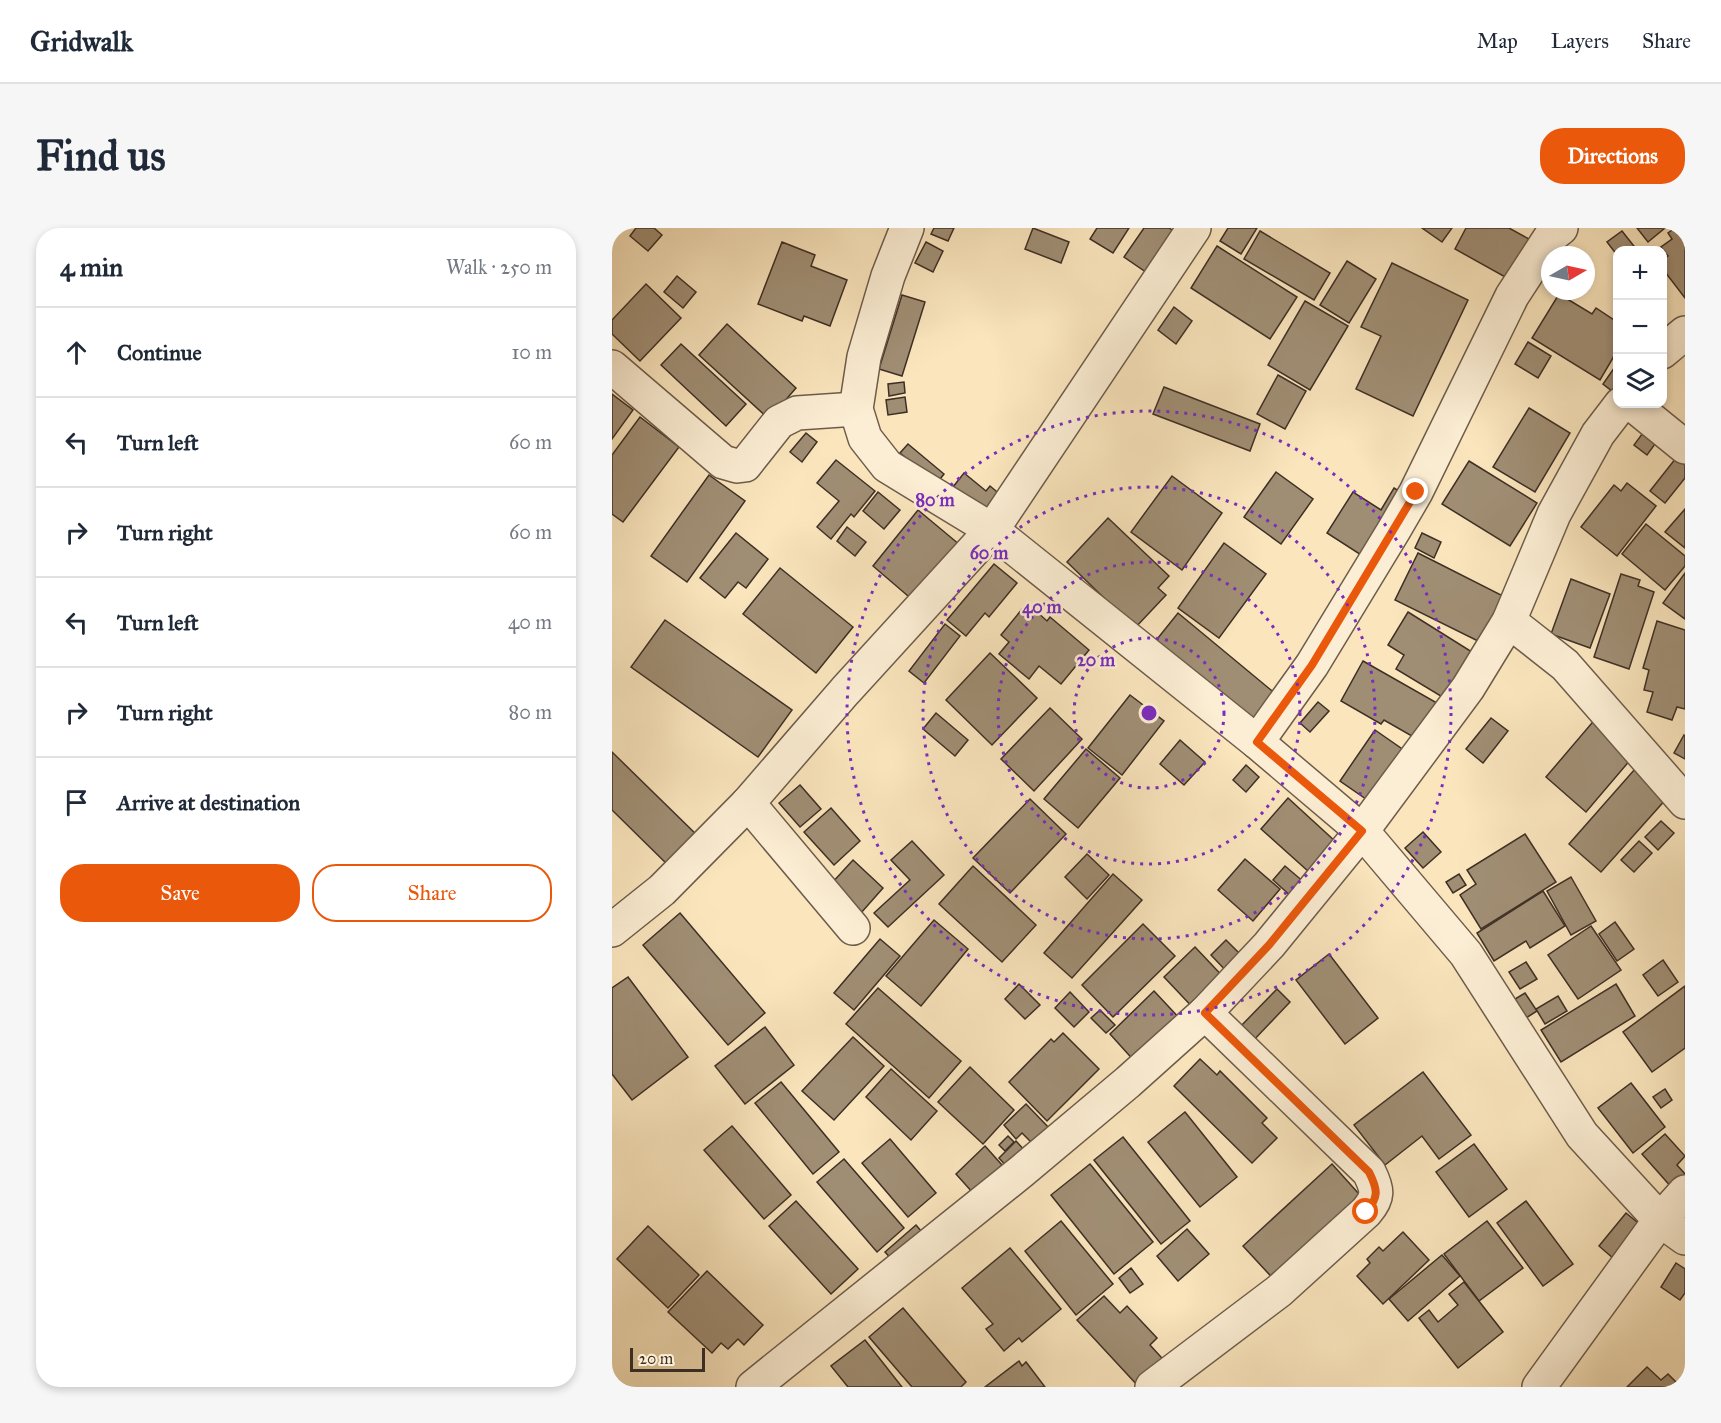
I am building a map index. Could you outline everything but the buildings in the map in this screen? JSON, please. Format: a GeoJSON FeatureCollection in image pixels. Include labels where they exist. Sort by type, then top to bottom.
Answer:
{"type":"FeatureCollection","features":[{"type":"Feature","properties":{"kind":"street"},"geometry":{"type":"LineString","coordinates":[[907,228],[888,276],[864,357],[856,409],[865,438],[887,466],[992,530],[1257,742],[1362,831],[1466,954],[1582,1135],[1673,1229]]}},
{"type":"Feature","properties":{"kind":"street"},"geometry":{"type":"LineString","coordinates":[[612,930],[662,890],[748,802],[992,530],[1194,228]]}},
{"type":"Feature","properties":{"kind":"street"},"geometry":{"type":"LineString","coordinates":[[1257,742],[1312,665],[1400,521],[1512,296],[1551,236],[1561,228]]}},
{"type":"Feature","properties":{"kind":"street"},"geometry":{"type":"LineString","coordinates":[[1667,348],[1685,333]]}},
{"type":"Feature","properties":{"kind":"street"},"geometry":{"type":"LineString","coordinates":[[612,367],[723,462],[737,466],[746,465],[779,422],[797,413],[856,409]]}},
{"type":"Feature","properties":{"kind":"street"},"geometry":{"type":"LineString","coordinates":[[753,1387],[1022,1171],[1205,1013],[1269,945],[1362,831],[1468,688],[1509,621],[1554,514],[1598,434],[1618,408]]}},
{"type":"Feature","properties":{"kind":"street"},"geometry":{"type":"LineString","coordinates":[[1637,408],[1685,447]]}},
{"type":"Feature","properties":{"kind":"street"},"geometry":{"type":"LineString","coordinates":[[1509,621],[1565,665],[1685,802]]}},
{"type":"Feature","properties":{"kind":"street"},"geometry":{"type":"LineString","coordinates":[[748,802],[853,928]]}},
{"type":"Feature","properties":{"kind":"street"},"geometry":{"type":"LineString","coordinates":[[1152,1387],[1279,1291],[1366,1212],[1374,1202],[1377,1187],[1369,1172],[1205,1013]]}},
{"type":"Feature","properties":{"kind":"street"},"geometry":{"type":"LineString","coordinates":[[1539,1387],[1673,1229],[1685,1192]]}},
{"type":"Feature","properties":{"kind":"route"},"geometry":{"type":"LineString","coordinates":[[1366,1212],[1374,1202],[1377,1187],[1369,1172],[1205,1013],[1269,945],[1362,831],[1257,742],[1312,665],[1416,492]]}}]}
